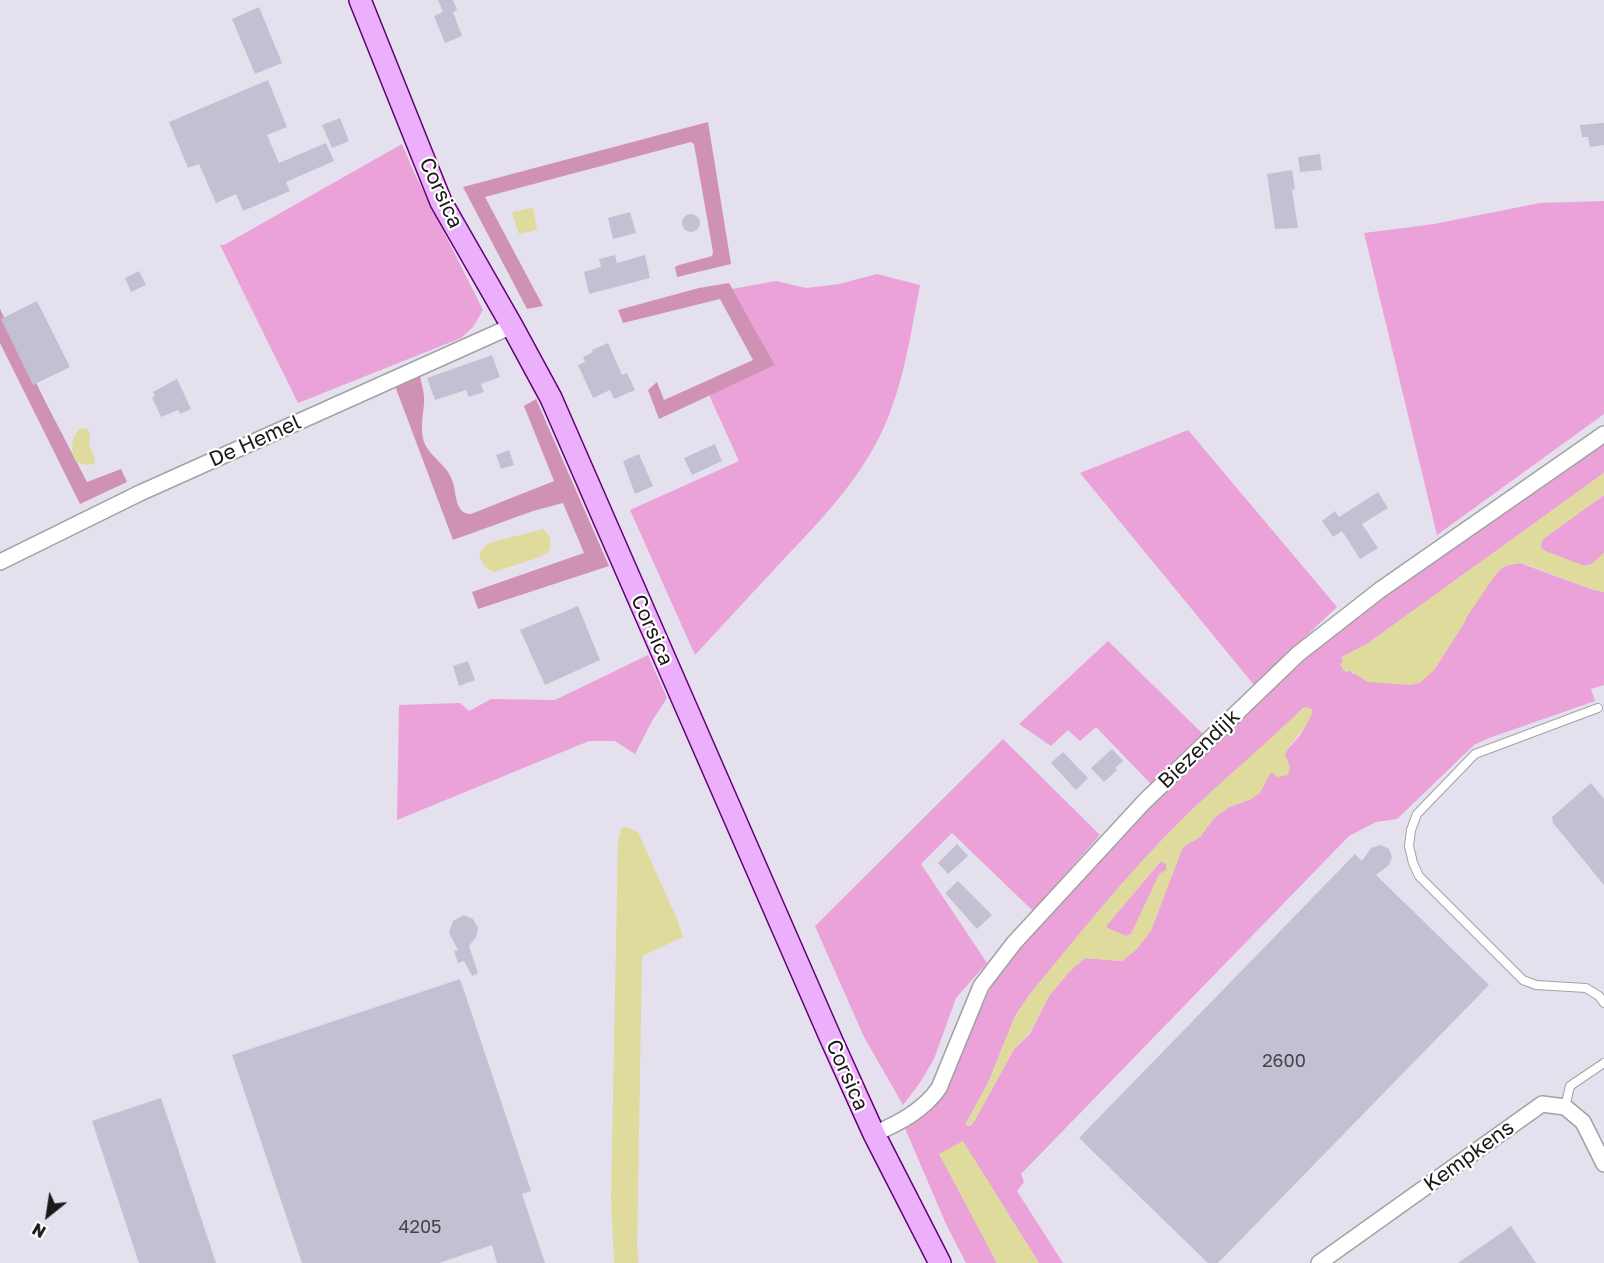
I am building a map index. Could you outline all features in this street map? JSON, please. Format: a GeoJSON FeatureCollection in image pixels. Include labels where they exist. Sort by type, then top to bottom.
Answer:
{"type":"FeatureCollection","features":[{"type":"Feature","properties":{"kind":"street","name":"Corsica"},"geometry":{"type":"LineString","coordinates":[[360,0],[441,202],[551,399],[874,1134],[940,1263]]}},
{"type":"Feature","properties":{"kind":"street","name":"De Hemel"},"geometry":{"type":"LineString","coordinates":[[0,562],[140,493],[512,326]]}},
{"type":"Feature","properties":{"kind":"street","name":"Biezendijk"},"geometry":{"type":"LineString","coordinates":[[874,1134],[899,1123],[932,1098],[939,1088],[981,986],[1014,943],[1152,793],[1298,654],[1380,590],[1604,434]]}},
{"type":"Feature","properties":{"kind":"street","name":"Kempkens"},"geometry":{"type":"LineString","coordinates":[[1319,1263],[1542,1104],[1565,1107]]}},
{"type":"Feature","properties":{"kind":"street"},"geometry":{"type":"LineString","coordinates":[[1565,1107],[1583,1122],[1604,1164]]}},
{"type":"Feature","properties":{"kind":"lane"},"geometry":{"type":"LineString","coordinates":[[1598,708],[1474,754],[1417,814],[1411,830],[1409,846],[1419,876],[1523,980],[1536,985],[1586,988],[1599,996],[1604,1003]]}},
{"type":"Feature","properties":{"kind":"lane"},"geometry":{"type":"LineString","coordinates":[[1565,1107],[1570,1086],[1604,1063]]}},
{"type":"Feature","properties":{"kind":"shaded area"},"geometry":{"type":"Polygon","coordinates":[[[708,122],[731,264],[677,277],[675,267],[712,256],[713,252],[694,144],[691,142],[485,197],[543,306],[527,309],[463,187],[708,122]]]}},
{"type":"Feature","properties":{"kind":"shaded area"},"geometry":{"type":"Polygon","coordinates":[[[402,144],[483,310],[473,327],[461,338],[298,403],[220,245],[224,245],[402,144]]]}},
{"type":"Feature","properties":{"kind":"shaded area"},"geometry":{"type":"Polygon","coordinates":[[[1604,201],[1604,414],[1437,535],[1364,233],[1434,224],[1540,203],[1604,201]]]}},
{"type":"Feature","properties":{"kind":"shaded area"},"geometry":{"type":"Polygon","coordinates":[[[533,208],[537,230],[519,234],[512,212],[533,208]]]}},
{"type":"Feature","properties":{"kind":"shaded area"},"geometry":{"type":"Polygon","coordinates":[[[877,274],[920,285],[897,393],[875,446],[839,499],[695,655],[630,510],[739,461],[709,395],[775,365],[732,289],[776,281],[806,288],[839,284],[877,274]]]}},
{"type":"Feature","properties":{"kind":"shaded area"},"geometry":{"type":"Polygon","coordinates":[[[729,283],[775,365],[659,419],[648,390],[657,382],[664,400],[753,360],[720,299],[623,323],[618,310],[699,288],[729,283]]]}},
{"type":"Feature","properties":{"kind":"shaded area"},"geometry":{"type":"Polygon","coordinates":[[[0,309],[87,482],[121,469],[127,482],[80,504],[0,343],[0,309]]]}},
{"type":"Feature","properties":{"kind":"shaded area"},"geometry":{"type":"Polygon","coordinates":[[[420,376],[424,397],[422,427],[424,442],[450,475],[459,506],[466,513],[471,514],[554,481],[524,406],[536,399],[609,566],[478,609],[472,592],[584,553],[563,503],[533,511],[453,540],[395,386],[420,376]]]}},
{"type":"Feature","properties":{"kind":"shaded area"},"geometry":{"type":"Polygon","coordinates":[[[86,428],[90,432],[89,445],[95,459],[94,464],[87,465],[76,462],[72,449],[76,433],[79,429],[86,428]]]}},
{"type":"Feature","properties":{"kind":"shaded area"},"geometry":{"type":"Polygon","coordinates":[[[1188,430],[1337,607],[1254,685],[1080,473],[1188,430]]]}},
{"type":"Feature","properties":{"kind":"shaded area"},"geometry":{"type":"Polygon","coordinates":[[[1604,440],[1604,473],[1367,644],[1342,657],[1346,672],[1350,670],[1353,674],[1434,670],[1498,571],[1511,564],[1520,563],[1604,592],[1604,685],[1591,689],[1595,701],[1474,745],[1397,819],[1376,822],[1349,836],[1021,1174],[1024,1182],[1017,1191],[1063,1263],[1039,1263],[963,1142],[940,1154],[997,1263],[966,1263],[946,1224],[904,1126],[947,1087],[965,1038],[999,972],[1118,833],[1342,625],[1604,440]],[[1303,708],[1196,806],[1094,916],[1030,994],[1015,1016],[988,1083],[965,1125],[970,1126],[975,1120],[1014,1049],[1029,1035],[1049,996],[1069,972],[1084,958],[1122,961],[1183,847],[1200,837],[1214,818],[1229,807],[1251,799],[1259,793],[1271,771],[1290,768],[1285,755],[1286,751],[1301,734],[1312,713],[1303,708]]]}},
{"type":"Feature","properties":{"kind":"shaded area"},"geometry":{"type":"Polygon","coordinates":[[[1604,473],[1604,495],[1543,539],[1540,546],[1545,551],[1585,566],[1592,564],[1604,553],[1604,592],[1531,566],[1520,563],[1511,564],[1496,574],[1434,670],[1420,683],[1410,685],[1368,682],[1350,671],[1344,671],[1340,664],[1344,661],[1342,657],[1367,644],[1604,473]]]}},
{"type":"Feature","properties":{"kind":"shaded area"},"geometry":{"type":"Polygon","coordinates":[[[1604,495],[1604,553],[1597,560],[1582,566],[1540,547],[1543,539],[1604,495]]]}},
{"type":"Feature","properties":{"kind":"shaded area"},"geometry":{"type":"Polygon","coordinates":[[[543,529],[549,536],[550,544],[549,551],[540,557],[494,572],[482,563],[479,553],[489,543],[543,529]]]}},
{"type":"Feature","properties":{"kind":"shaded area"},"geometry":{"type":"Polygon","coordinates":[[[1108,641],[1203,734],[1151,784],[1096,727],[1080,741],[1068,730],[1051,746],[1019,724],[1108,641]]]}},
{"type":"Feature","properties":{"kind":"shaded area"},"geometry":{"type":"Polygon","coordinates":[[[648,655],[667,698],[635,754],[615,741],[589,741],[397,820],[399,705],[460,703],[469,711],[491,699],[555,700],[648,655]]]}},
{"type":"Feature","properties":{"kind":"shaded area"},"geometry":{"type":"Polygon","coordinates":[[[1303,708],[1312,709],[1311,716],[1285,755],[1290,768],[1288,775],[1278,777],[1271,772],[1260,793],[1229,807],[1214,818],[1200,837],[1183,847],[1151,931],[1136,950],[1122,961],[1085,958],[1069,972],[1049,996],[1028,1035],[1014,1049],[975,1120],[971,1125],[965,1125],[988,1083],[1015,1016],[1030,994],[1162,840],[1303,708]],[[1161,861],[1107,925],[1107,928],[1126,936],[1131,934],[1159,874],[1166,870],[1166,864],[1161,861]]]}},
{"type":"Feature","properties":{"kind":"shaded area"},"geometry":{"type":"Polygon","coordinates":[[[1003,739],[1100,835],[1033,911],[952,833],[921,864],[987,963],[956,998],[934,1059],[903,1105],[864,1037],[815,926],[1003,739]]]}},
{"type":"Feature","properties":{"kind":"shaded area"},"geometry":{"type":"Polygon","coordinates":[[[627,827],[638,832],[683,937],[642,956],[637,1249],[639,1260],[637,1263],[614,1263],[611,1199],[618,841],[621,828],[627,827]]]}},
{"type":"Feature","properties":{"kind":"shaded area"},"geometry":{"type":"Polygon","coordinates":[[[1161,861],[1167,864],[1166,870],[1131,934],[1126,936],[1107,928],[1107,925],[1161,861]]]}},
{"type":"Feature","properties":{"kind":"shaded area"},"geometry":{"type":"Polygon","coordinates":[[[963,1141],[1039,1263],[997,1263],[939,1154],[963,1141]]]}},
{"type":"Feature","properties":{"kind":"building"},"geometry":{"type":"Polygon","coordinates":[[[438,0],[453,0],[457,10],[453,12],[462,36],[445,43],[434,16],[443,12],[438,0]]]}},
{"type":"Feature","properties":{"kind":"building"},"geometry":{"type":"Polygon","coordinates":[[[259,7],[282,63],[255,74],[232,19],[259,7]]]}},
{"type":"Feature","properties":{"kind":"building"},"geometry":{"type":"Polygon","coordinates":[[[268,80],[287,127],[267,135],[279,163],[326,143],[334,161],[286,182],[290,191],[243,211],[236,194],[216,203],[199,164],[188,168],[169,122],[268,80]]]}},
{"type":"Feature","properties":{"kind":"building"},"geometry":{"type":"Polygon","coordinates":[[[340,118],[349,141],[332,148],[322,125],[340,118]]]}},
{"type":"Feature","properties":{"kind":"building"},"geometry":{"type":"Polygon","coordinates":[[[1604,123],[1604,145],[1590,147],[1588,137],[1582,137],[1580,125],[1604,123]]]}},
{"type":"Feature","properties":{"kind":"building"},"geometry":{"type":"Polygon","coordinates":[[[1320,154],[1322,170],[1300,172],[1298,157],[1320,154]]]}},
{"type":"Feature","properties":{"kind":"building"},"geometry":{"type":"Polygon","coordinates":[[[1292,170],[1295,189],[1292,190],[1298,228],[1275,229],[1267,174],[1292,170]]]}},
{"type":"Feature","properties":{"kind":"building"},"geometry":{"type":"Polygon","coordinates":[[[630,212],[636,233],[613,239],[608,218],[630,212]]]}},
{"type":"Feature","properties":{"kind":"building"},"geometry":{"type":"Polygon","coordinates":[[[691,214],[697,217],[700,223],[697,229],[691,232],[685,229],[682,223],[685,217],[691,214]]]}},
{"type":"Feature","properties":{"kind":"building"},"geometry":{"type":"Polygon","coordinates":[[[615,255],[617,263],[645,255],[650,278],[589,294],[584,272],[601,267],[599,259],[615,255]]]}},
{"type":"Feature","properties":{"kind":"building"},"geometry":{"type":"Polygon","coordinates":[[[139,271],[146,285],[131,292],[125,278],[139,271]]]}},
{"type":"Feature","properties":{"kind":"building"},"geometry":{"type":"Polygon","coordinates":[[[37,301],[70,367],[33,385],[1,319],[37,301]]]}},
{"type":"Feature","properties":{"kind":"building"},"geometry":{"type":"Polygon","coordinates":[[[608,343],[622,375],[627,373],[635,390],[614,399],[610,390],[593,398],[578,365],[585,362],[583,357],[593,352],[592,350],[608,343]]]}},
{"type":"Feature","properties":{"kind":"building"},"geometry":{"type":"Polygon","coordinates":[[[492,355],[500,377],[481,384],[484,392],[469,397],[466,390],[435,400],[427,378],[492,355]]]}},
{"type":"Feature","properties":{"kind":"building"},"geometry":{"type":"Polygon","coordinates":[[[177,379],[191,409],[180,414],[178,410],[161,417],[152,397],[155,396],[153,392],[177,379]]]}},
{"type":"Feature","properties":{"kind":"building"},"geometry":{"type":"Polygon","coordinates":[[[715,444],[722,461],[692,475],[684,458],[715,444]]]}},
{"type":"Feature","properties":{"kind":"building"},"geometry":{"type":"Polygon","coordinates":[[[509,450],[514,465],[501,469],[496,455],[509,450]]]}},
{"type":"Feature","properties":{"kind":"building"},"geometry":{"type":"Polygon","coordinates":[[[639,454],[653,486],[635,494],[623,461],[639,454]]]}},
{"type":"Feature","properties":{"kind":"building"},"geometry":{"type":"Polygon","coordinates":[[[1378,492],[1388,508],[1362,524],[1378,548],[1360,559],[1342,531],[1333,537],[1322,521],[1335,511],[1339,517],[1378,492]]]}},
{"type":"Feature","properties":{"kind":"building"},"geometry":{"type":"Polygon","coordinates":[[[578,606],[600,660],[545,685],[520,630],[578,606]]]}},
{"type":"Feature","properties":{"kind":"building"},"geometry":{"type":"Polygon","coordinates":[[[468,661],[475,680],[459,686],[453,666],[468,661]]]}},
{"type":"Feature","properties":{"kind":"building"},"geometry":{"type":"Polygon","coordinates":[[[1112,749],[1123,761],[1104,782],[1091,768],[1112,749]]]}},
{"type":"Feature","properties":{"kind":"building"},"geometry":{"type":"Polygon","coordinates":[[[1063,752],[1088,778],[1076,790],[1051,763],[1063,752]]]}},
{"type":"Feature","properties":{"kind":"building"},"geometry":{"type":"Polygon","coordinates":[[[1591,783],[1604,799],[1604,885],[1553,823],[1552,817],[1591,783]]]}},
{"type":"Feature","properties":{"kind":"building"},"geometry":{"type":"Polygon","coordinates":[[[957,844],[968,856],[948,874],[938,863],[957,844]]]}},
{"type":"Feature","properties":{"kind":"building"},"geometry":{"type":"Polygon","coordinates":[[[1380,845],[1389,849],[1392,857],[1389,865],[1376,875],[1489,985],[1218,1263],[1208,1263],[1079,1138],[1355,854],[1362,861],[1371,848],[1380,845]]]}},
{"type":"Feature","properties":{"kind":"building"},"geometry":{"type":"Polygon","coordinates":[[[958,881],[992,915],[977,929],[945,893],[958,881]]]}},
{"type":"Feature","properties":{"kind":"building"},"geometry":{"type":"Polygon","coordinates":[[[464,915],[473,919],[478,928],[476,937],[469,946],[478,973],[472,976],[464,961],[458,963],[454,951],[458,950],[449,933],[453,921],[464,915]]]}},
{"type":"Feature","properties":{"kind":"building"},"geometry":{"type":"Polygon","coordinates":[[[460,979],[531,1191],[522,1194],[545,1263],[497,1263],[492,1245],[439,1263],[302,1263],[232,1055],[460,979]]]}},
{"type":"Feature","properties":{"kind":"building"},"geometry":{"type":"Polygon","coordinates":[[[161,1098],[216,1263],[139,1263],[92,1121],[161,1098]]]}},
{"type":"Feature","properties":{"kind":"building"},"geometry":{"type":"Polygon","coordinates":[[[1511,1226],[1536,1263],[1458,1263],[1511,1226]]]}}]}
